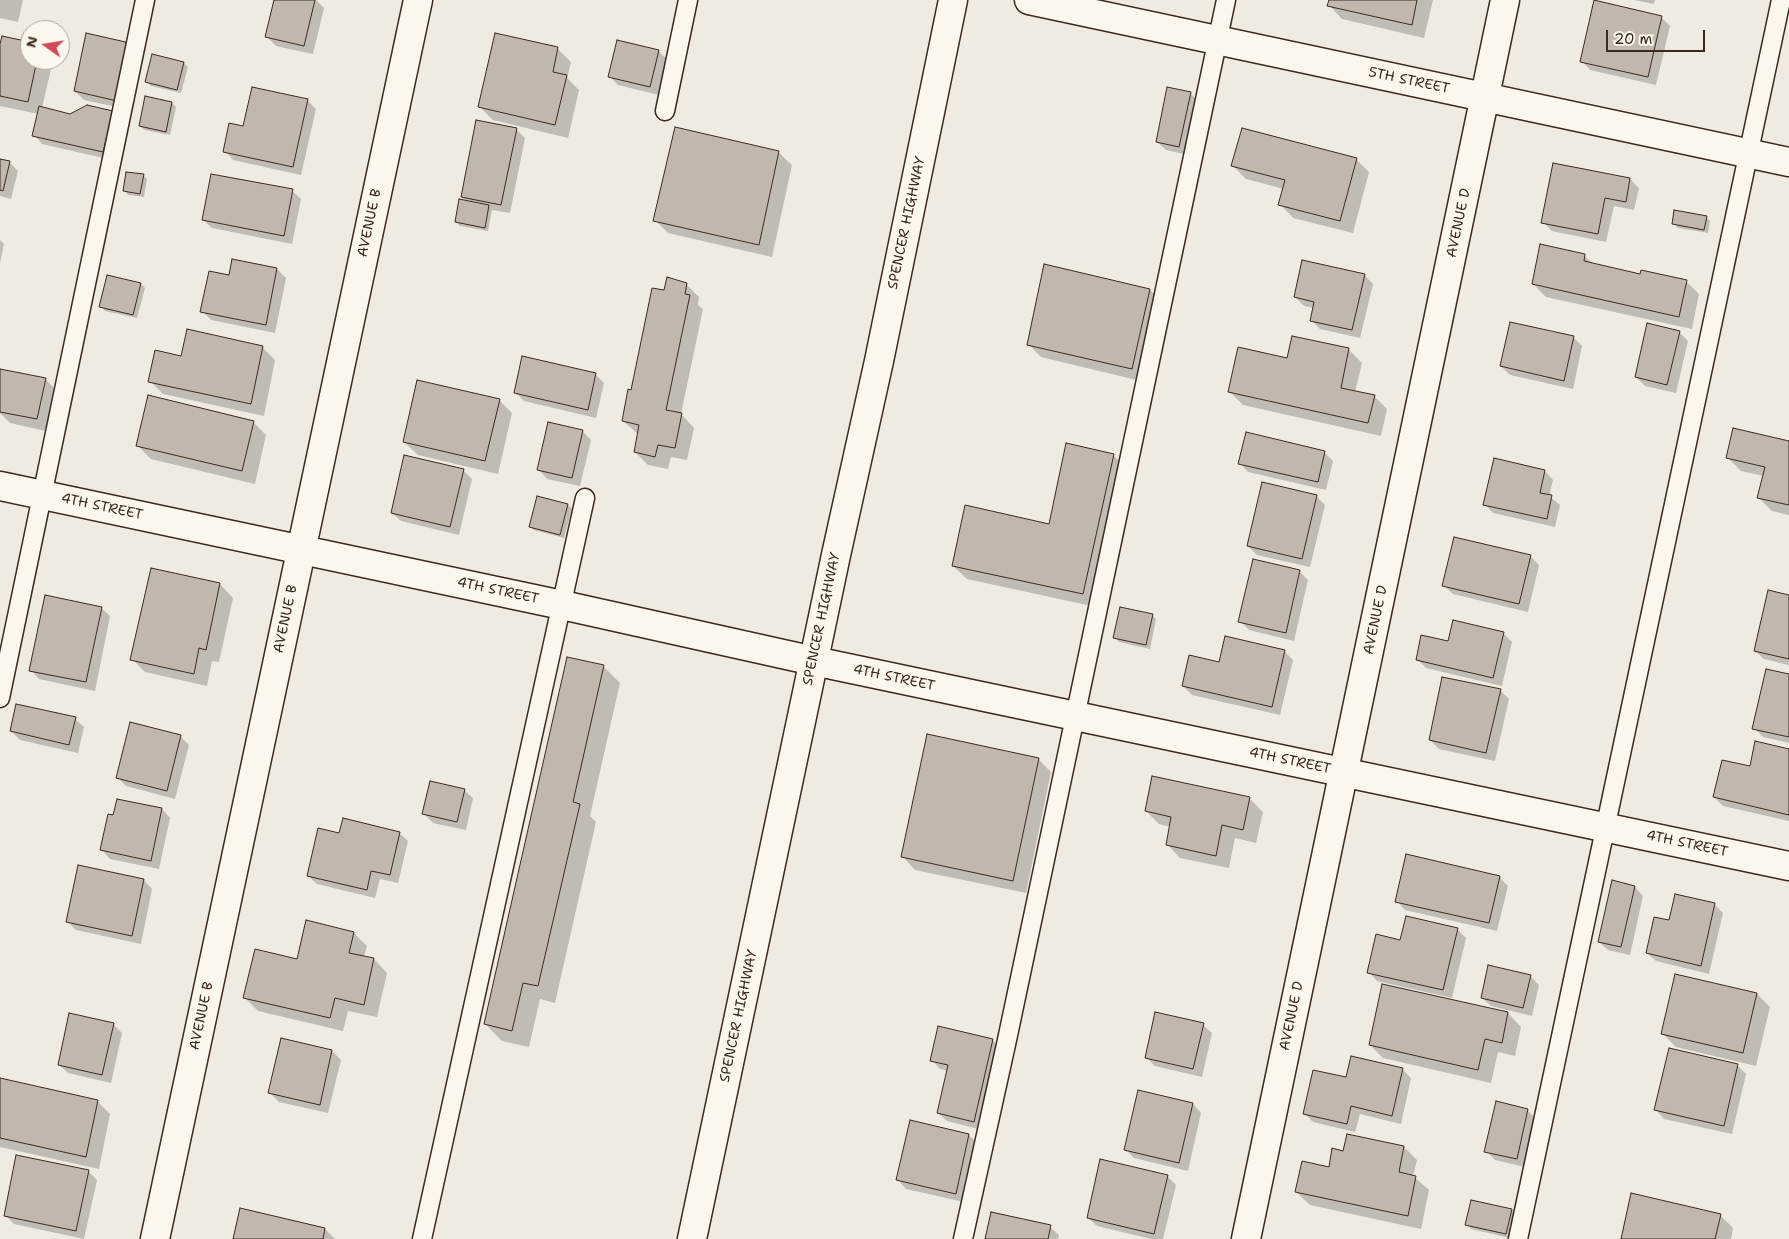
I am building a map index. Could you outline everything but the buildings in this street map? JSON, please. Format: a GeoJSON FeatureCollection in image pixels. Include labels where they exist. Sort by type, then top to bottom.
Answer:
{"type":"FeatureCollection","features":[{"type":"Feature","properties":{"kind":"street","name":"AVENUE B"},"geometry":{"type":"LineString","coordinates":[[155,1239],[418,0]]}},
{"type":"Feature","properties":{"kind":"street","name":"SPENCER HIGHWAY"},"geometry":{"type":"LineString","coordinates":[[692,1239],[879,361],[953,0]]}},
{"type":"Feature","properties":{"kind":"street","name":"5TH STREET"},"geometry":{"type":"LineString","coordinates":[[1029,0],[1789,162]]}},
{"type":"Feature","properties":{"kind":"street","name":"AVENUE D"},"geometry":{"type":"LineString","coordinates":[[1246,1239],[1505,0]]}},
{"type":"Feature","properties":{"kind":"street","name":"4TH STREET"},"geometry":{"type":"LineString","coordinates":[[0,486],[562,605],[814,661],[1789,866]]}},
{"type":"Feature","properties":{"kind":"lane"},"geometry":{"type":"LineString","coordinates":[[0,698],[145,0]]}},
{"type":"Feature","properties":{"kind":"lane"},"geometry":{"type":"LineString","coordinates":[[665,111],[688,0]]}},
{"type":"Feature","properties":{"kind":"lane"},"geometry":{"type":"LineString","coordinates":[[963,1239],[1007,1040],[1226,0]]}},
{"type":"Feature","properties":{"kind":"lane"},"geometry":{"type":"LineString","coordinates":[[1518,1239],[1781,0]]}},
{"type":"Feature","properties":{"kind":"lane"},"geometry":{"type":"LineString","coordinates":[[422,1239],[585,498]]}}]}
